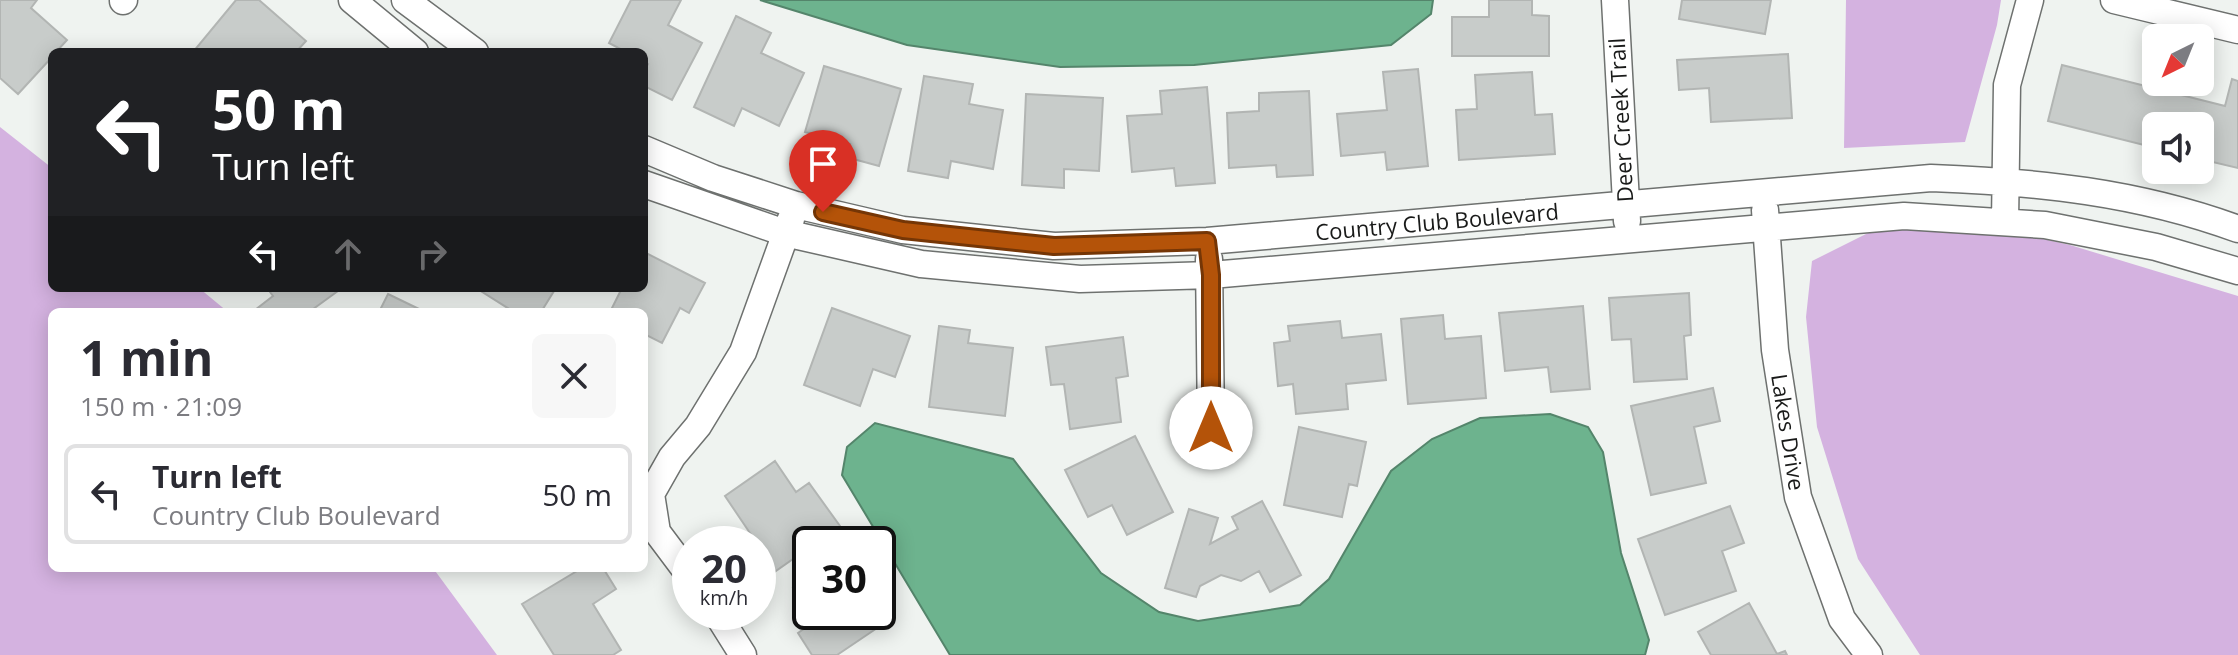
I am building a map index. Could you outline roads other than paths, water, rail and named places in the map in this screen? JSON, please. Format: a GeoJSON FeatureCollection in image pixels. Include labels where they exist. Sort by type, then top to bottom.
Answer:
{"type":"FeatureCollection","features":[{"type":"Feature","properties":{"kind":"street"},"geometry":{"type":"LineString","coordinates":[[352,0],[410,48]]}},
{"type":"Feature","properties":{"kind":"street"},"geometry":{"type":"LineString","coordinates":[[405,0],[470,48]]}},
{"type":"Feature","properties":{"kind":"street","name":"Deer Creek Trail"},"geometry":{"type":"LineString","coordinates":[[1615,0],[1628,241]]}},
{"type":"Feature","properties":{"kind":"street"},"geometry":{"type":"LineString","coordinates":[[2005,222],[2007,85],[2030,0]]}},
{"type":"Feature","properties":{"kind":"street"},"geometry":{"type":"LineString","coordinates":[[2114,0],[2238,30]]}},
{"type":"Feature","properties":{"kind":"street","name":"Country Club Boulevard"},"geometry":{"type":"LineString","coordinates":[[648,151],[713,178],[796,205],[903,230],[1054,246],[1207,241],[1931,178],[2072,187],[2140,200],[2238,229]]}},
{"type":"Feature","properties":{"kind":"street","name":"Country Club Boulevard"},"geometry":{"type":"LineString","coordinates":[[648,185],[785,233],[921,264],[1022,276],[1080,279],[1211,275],[1904,216],[2045,225],[2156,247],[2238,271]]}},
{"type":"Feature","properties":{"kind":"street","name":"Lakes Drive"},"geometry":{"type":"LineString","coordinates":[[1763,193],[1775,350],[1798,497],[1842,619],[1869,655]]}},
{"type":"Feature","properties":{"kind":"street"},"geometry":{"type":"LineString","coordinates":[[672,552],[657,532],[651,494],[672,457],[698,426],[743,352],[796,205]]}},
{"type":"Feature","properties":{"kind":"street"},"geometry":{"type":"LineString","coordinates":[[1207,241],[1211,275],[1211,428]]}},
{"type":"Feature","properties":{"kind":"street"},"geometry":{"type":"LineString","coordinates":[[727,630],[743,655]]}}]}
